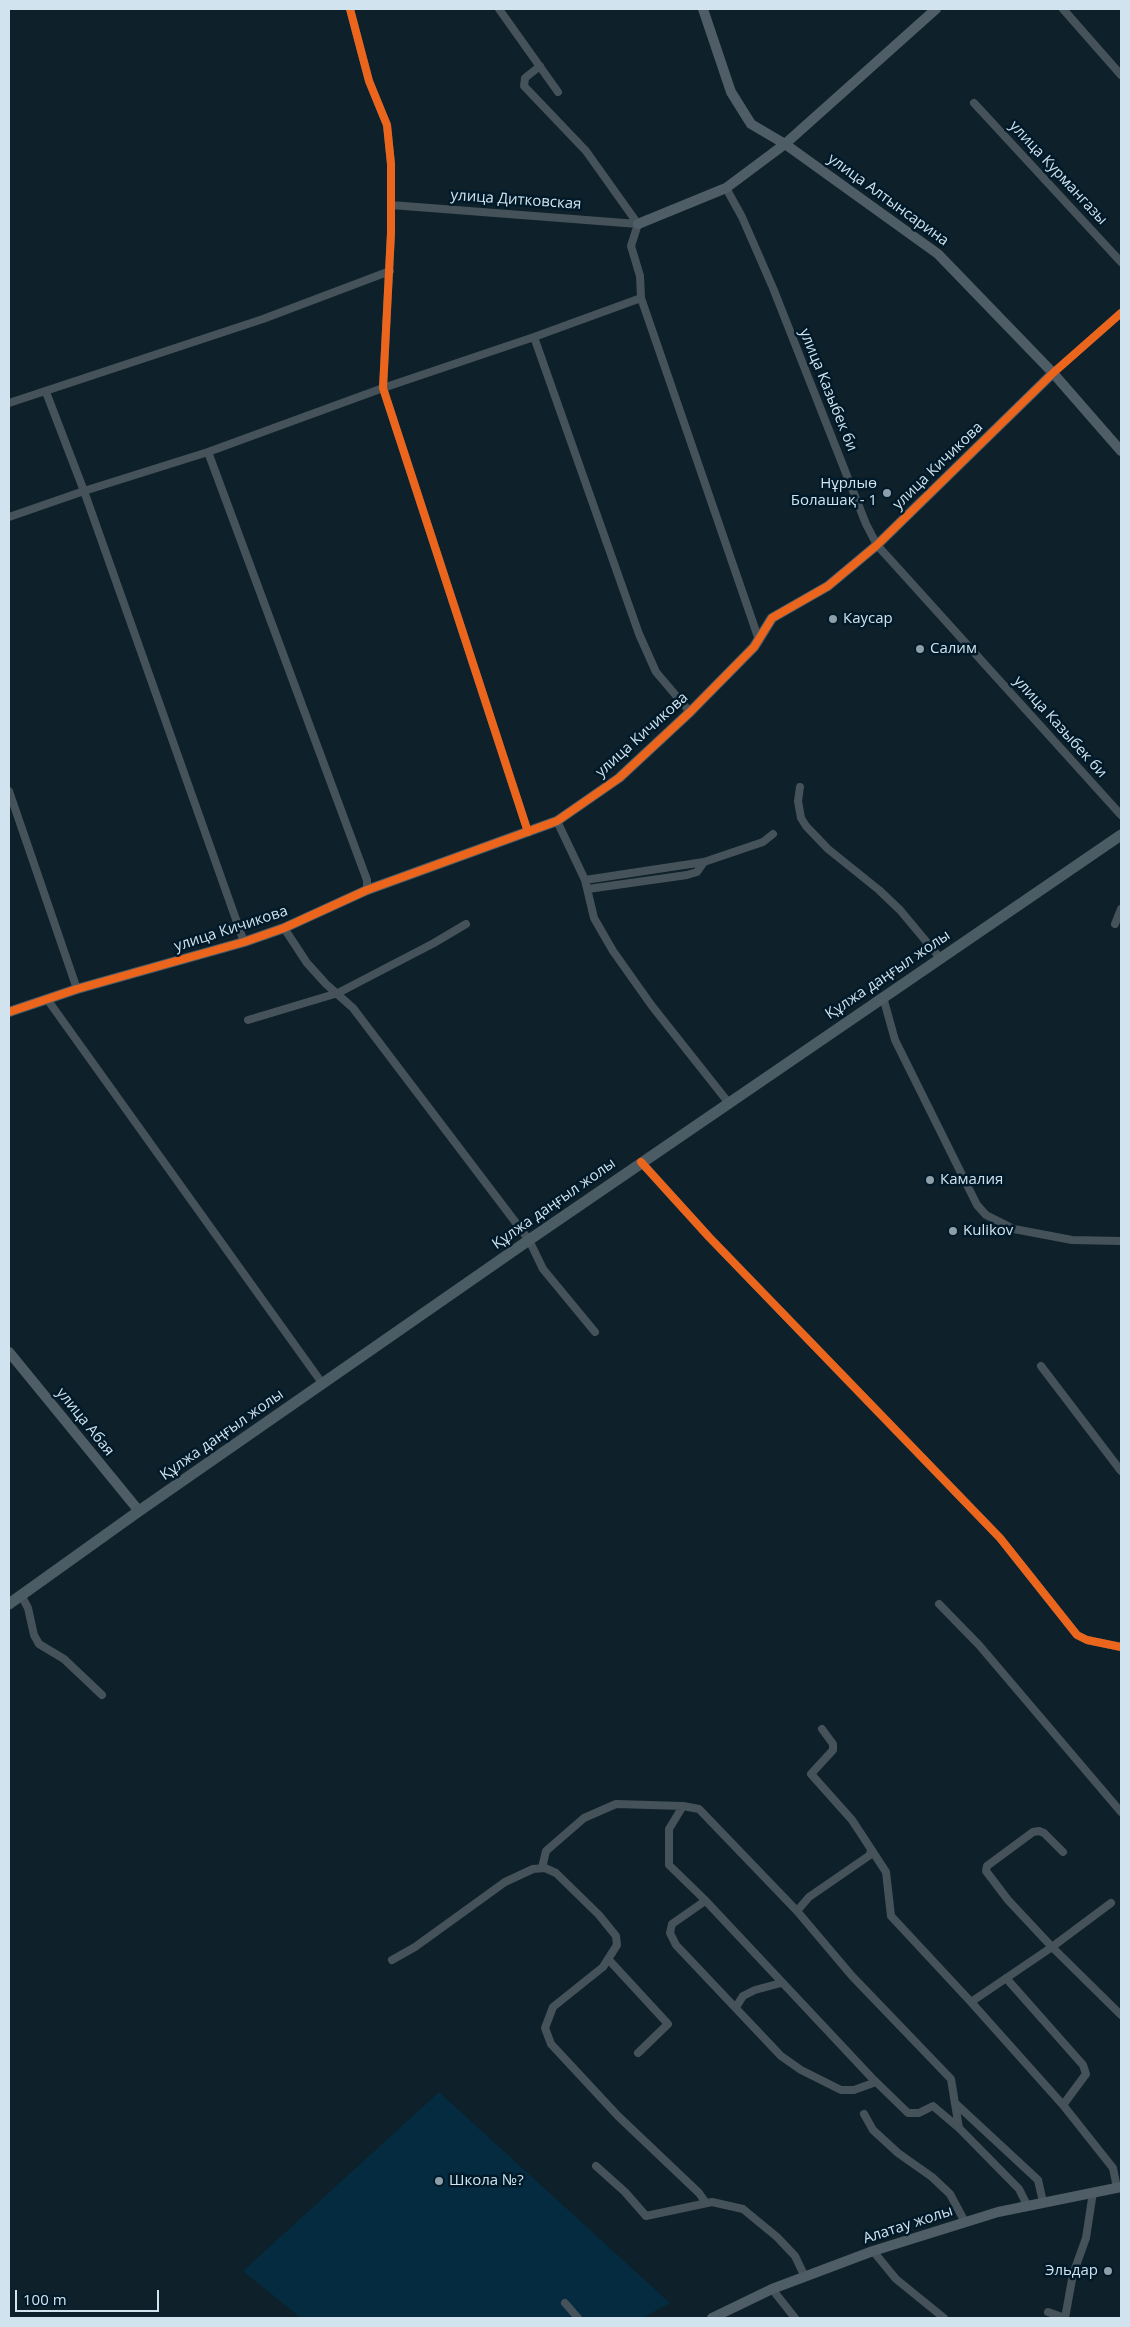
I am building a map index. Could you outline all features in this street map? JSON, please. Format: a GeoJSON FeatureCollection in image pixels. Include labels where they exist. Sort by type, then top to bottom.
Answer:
{"type":"FeatureCollection","features":[{"type":"Feature","properties":{"kind":"main road","name":"Құлжа даңғыл жолы"},"geometry":{"type":"LineString","coordinates":[[9,1604],[139,1510],[528,1240],[1121,835]]}},
{"type":"Feature","properties":{"kind":"street"},"geometry":{"type":"LineString","coordinates":[[350,9],[369,81],[387,125],[391,205],[390,271],[382,388],[528,832]]}},
{"type":"Feature","properties":{"kind":"street"},"geometry":{"type":"LineString","coordinates":[[499,9],[558,92]]}},
{"type":"Feature","properties":{"kind":"street","name":"улица Алтынсарина"},"geometry":{"type":"LineString","coordinates":[[703,9],[731,92],[751,124],[785,144],[938,254],[1053,373],[1121,451]]}},
{"type":"Feature","properties":{"kind":"street"},"geometry":{"type":"LineString","coordinates":[[638,224],[726,188],[785,144],[936,9]]}},
{"type":"Feature","properties":{"kind":"street"},"geometry":{"type":"LineString","coordinates":[[1063,9],[1121,75]]}},
{"type":"Feature","properties":{"kind":"street"},"geometry":{"type":"LineString","coordinates":[[540,66],[525,78],[524,86],[586,151],[638,224]]}},
{"type":"Feature","properties":{"kind":"street","name":"улица Курмангазы"},"geometry":{"type":"LineString","coordinates":[[974,103],[1121,262]]}},
{"type":"Feature","properties":{"kind":"street","name":"улица Казыбек би"},"geometry":{"type":"LineString","coordinates":[[726,188],[742,217],[773,288],[866,524],[877,545],[1121,815]]}},
{"type":"Feature","properties":{"kind":"street","name":"улица Дитковская"},"geometry":{"type":"LineString","coordinates":[[391,205],[638,224]]}},
{"type":"Feature","properties":{"kind":"street"},"geometry":{"type":"LineString","coordinates":[[638,224],[631,246],[640,276],[641,298],[760,640]]}},
{"type":"Feature","properties":{"kind":"street"},"geometry":{"type":"LineString","coordinates":[[9,403],[263,319],[390,271]]}},
{"type":"Feature","properties":{"kind":"street"},"geometry":{"type":"LineString","coordinates":[[9,517],[84,490],[208,452],[382,388],[534,337],[641,298]]}},
{"type":"Feature","properties":{"kind":"street","name":"улица Кичикова"},"geometry":{"type":"LineString","coordinates":[[9,1012],[77,989],[244,942],[284,928],[368,890],[556,821],[619,778],[690,712],[760,640],[772,618],[828,586],[877,545],[1053,373],[1121,313]]}},
{"type":"Feature","properties":{"kind":"street"},"geometry":{"type":"LineString","coordinates":[[534,337],[638,634],[656,672],[690,712]]}},
{"type":"Feature","properties":{"kind":"street"},"geometry":{"type":"LineString","coordinates":[[46,392],[84,490],[244,942]]}},
{"type":"Feature","properties":{"kind":"street"},"geometry":{"type":"LineString","coordinates":[[208,452],[367,880],[368,890]]}},
{"type":"Feature","properties":{"kind":"street"},"geometry":{"type":"LineString","coordinates":[[800,787],[798,801],[801,818],[806,826],[828,849],[879,890],[900,910],[940,958]]}},
{"type":"Feature","properties":{"kind":"street"},"geometry":{"type":"LineString","coordinates":[[9,791],[77,989]]}},
{"type":"Feature","properties":{"kind":"street"},"geometry":{"type":"LineString","coordinates":[[556,821],[585,880],[594,918],[613,951],[652,1006],[728,1102]]}},
{"type":"Feature","properties":{"kind":"street"},"geometry":{"type":"LineString","coordinates":[[585,880],[704,862],[763,842],[773,834]]}},
{"type":"Feature","properties":{"kind":"street"},"geometry":{"type":"LineString","coordinates":[[588,889],[687,875],[697,872],[704,862]]}},
{"type":"Feature","properties":{"kind":"street"},"geometry":{"type":"LineString","coordinates":[[1115,924],[1121,909]]}},
{"type":"Feature","properties":{"kind":"street"},"geometry":{"type":"LineString","coordinates":[[248,1020],[338,992],[434,943],[466,924]]}},
{"type":"Feature","properties":{"kind":"street"},"geometry":{"type":"LineString","coordinates":[[284,928],[307,964],[353,1008],[528,1240],[543,1269],[595,1332]]}},
{"type":"Feature","properties":{"kind":"street"},"geometry":{"type":"LineString","coordinates":[[883,997],[895,1040],[977,1205],[986,1215],[1014,1229],[1072,1240],[1121,1241]]}},
{"type":"Feature","properties":{"kind":"street"},"geometry":{"type":"LineString","coordinates":[[47,999],[322,1384]]}},
{"type":"Feature","properties":{"kind":"street"},"geometry":{"type":"LineString","coordinates":[[641,1162],[709,1237],[1000,1538],[1078,1635],[1087,1640],[1121,1647]]}},
{"type":"Feature","properties":{"kind":"street","name":"улица Абая"},"geometry":{"type":"LineString","coordinates":[[9,1352],[139,1510]]}},
{"type":"Feature","properties":{"kind":"street"},"geometry":{"type":"LineString","coordinates":[[1041,1366],[1121,1471]]}},
{"type":"Feature","properties":{"kind":"street"},"geometry":{"type":"LineString","coordinates":[[21,1596],[28,1608],[34,1635],[39,1644],[64,1660],[102,1695]]}},
{"type":"Feature","properties":{"kind":"street"},"geometry":{"type":"LineString","coordinates":[[939,1604],[985,1652],[1121,1812]]}},
{"type":"Feature","properties":{"kind":"street"},"geometry":{"type":"LineString","coordinates":[[822,1729],[833,1744],[833,1750],[811,1774],[852,1820],[886,1872],[891,1916],[1063,2104],[1109,2162],[1119,2188]]}},
{"type":"Feature","properties":{"kind":"street"},"geometry":{"type":"LineString","coordinates":[[542,1868],[546,1851],[584,1818],[616,1804],[683,1806],[699,1809],[797,1911],[852,1976],[951,2078],[958,2128]]}},
{"type":"Feature","properties":{"kind":"street"},"geometry":{"type":"LineString","coordinates":[[683,1806],[669,1829],[668,1865],[706,1901],[876,2082],[908,2113],[919,2114],[933,2106],[958,2128],[1019,2189],[1027,2205]]}},
{"type":"Feature","properties":{"kind":"street"},"geometry":{"type":"LineString","coordinates":[[1063,1852],[1044,1833],[1033,1832],[986,1868],[987,1874],[1008,1900],[1052,1947],[1121,2015]]}},
{"type":"Feature","properties":{"kind":"street"},"geometry":{"type":"LineString","coordinates":[[797,1911],[809,1896],[870,1855],[871,1849]]}},
{"type":"Feature","properties":{"kind":"street"},"geometry":{"type":"LineString","coordinates":[[392,1960],[415,1947],[505,1882],[533,1869],[542,1868],[556,1873],[580,1894],[616,1936],[617,1945],[609,1960],[553,2007],[545,2028],[551,2044],[618,2116],[706,2203]]}},
{"type":"Feature","properties":{"kind":"street"},"geometry":{"type":"LineString","coordinates":[[706,1901],[672,1924],[670,1933],[676,1945],[781,2056],[802,2070],[841,2090],[854,2090],[876,2082]]}},
{"type":"Feature","properties":{"kind":"street"},"geometry":{"type":"LineString","coordinates":[[971,2002],[1052,1947],[1110,1903]]}},
{"type":"Feature","properties":{"kind":"street"},"geometry":{"type":"LineString","coordinates":[[609,1960],[668,2024],[638,2053]]}},
{"type":"Feature","properties":{"kind":"street"},"geometry":{"type":"LineString","coordinates":[[1006,1978],[1083,2065],[1086,2074],[1063,2104]]}},
{"type":"Feature","properties":{"kind":"street"},"geometry":{"type":"LineString","coordinates":[[736,2007],[743,1996],[755,1990],[782,1982]]}},
{"type":"Feature","properties":{"kind":"street"},"geometry":{"type":"LineString","coordinates":[[955,2103],[1038,2180],[1044,2202]]}},
{"type":"Feature","properties":{"kind":"street"},"geometry":{"type":"LineString","coordinates":[[864,2114],[873,2130],[898,2153],[932,2177],[950,2194],[966,2222]]}},
{"type":"Feature","properties":{"kind":"street"},"geometry":{"type":"LineString","coordinates":[[596,2166],[625,2192],[646,2216],[712,2202],[744,2209],[777,2237],[795,2256],[805,2277]]}},
{"type":"Feature","properties":{"kind":"street","name":"Алатау жолы"},"geometry":{"type":"LineString","coordinates":[[712,2318],[772,2290],[874,2251],[1027,2205],[1119,2188]]}},
{"type":"Feature","properties":{"kind":"street"},"geometry":{"type":"LineString","coordinates":[[1048,2312],[1065,2318],[1073,2274],[1086,2238],[1093,2192]]}},
{"type":"Feature","properties":{"kind":"street"},"geometry":{"type":"LineString","coordinates":[[874,2251],[896,2279],[944,2318]]}},
{"type":"Feature","properties":{"kind":"street"},"geometry":{"type":"LineString","coordinates":[[772,2290],[795,2318]]}},
{"type":"Feature","properties":{"kind":"street"},"geometry":{"type":"LineString","coordinates":[[565,2303],[578,2318]]}},
{"type":"Feature","properties":{"kind":"shaded area","name":"Школа №?"},"geometry":{"type":"Polygon","coordinates":[[[439,2092],[670,2303],[643,2318],[301,2318],[243,2271],[439,2092]]]}},
{"type":"Feature","properties":{"kind":"cycle path"},"geometry":{"type":"LineString","coordinates":[[350,9],[369,81],[387,125],[391,164],[391,233],[383,388],[528,832]]}},
{"type":"Feature","properties":{"kind":"cycle path"},"geometry":{"type":"LineString","coordinates":[[9,1012],[77,989],[244,942],[284,928],[367,890],[557,821],[619,778],[690,712],[754,647],[772,618],[828,586],[877,545],[1053,373],[1121,313]]}},
{"type":"Feature","properties":{"kind":"cycle path"},"geometry":{"type":"LineString","coordinates":[[641,1162],[709,1237],[1000,1538],[1077,1635],[1087,1640],[1121,1647]]}},
{"type":"Feature","properties":{"kind":"place","name":"Нұрлыө Болашақ - 1"},"geometry":{"type":"Point","coordinates":[887,493]}},
{"type":"Feature","properties":{"kind":"place","name":"Каусар"},"geometry":{"type":"Point","coordinates":[833,619]}},
{"type":"Feature","properties":{"kind":"place","name":"Салим"},"geometry":{"type":"Point","coordinates":[920,649]}},
{"type":"Feature","properties":{"kind":"place","name":"Камалия"},"geometry":{"type":"Point","coordinates":[930,1180]}},
{"type":"Feature","properties":{"kind":"place","name":"Kulikov"},"geometry":{"type":"Point","coordinates":[953,1231]}},
{"type":"Feature","properties":{"kind":"place","name":"Школа №?"},"geometry":{"type":"Point","coordinates":[439,2181]}},
{"type":"Feature","properties":{"kind":"place","name":"Эльдар"},"geometry":{"type":"Point","coordinates":[1108,2271]}}]}
